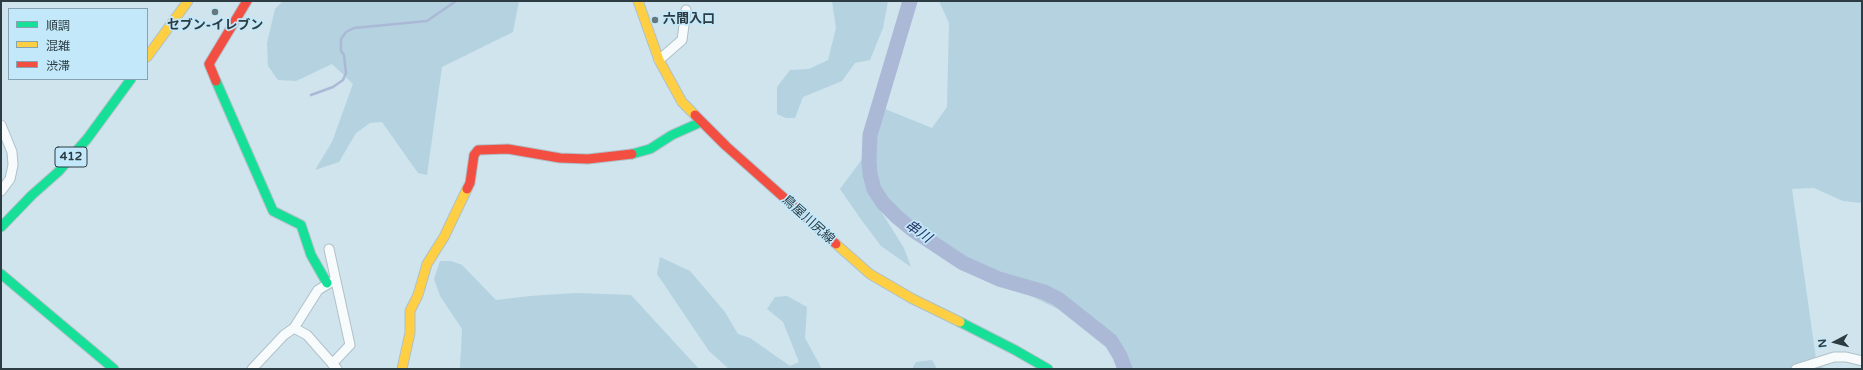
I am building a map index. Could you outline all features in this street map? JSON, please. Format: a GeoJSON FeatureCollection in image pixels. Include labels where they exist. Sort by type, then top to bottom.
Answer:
{"type":"FeatureCollection","features":[{"type":"Feature","properties":{"kind":"main road"},"geometry":{"type":"LineString","coordinates":[[148,56],[188,1]]}},
{"type":"Feature","properties":{"kind":"main road"},"geometry":{"type":"LineString","coordinates":[[247,1],[209,64],[273,211],[301,225],[311,255],[327,283]]}},
{"type":"Feature","properties":{"kind":"main road","name":"鳥屋川尻線"},"geometry":{"type":"LineString","coordinates":[[638,1],[659,60],[682,102],[701,122],[829,238],[870,274],[911,298],[1015,350],[1048,369]]}},
{"type":"Feature","properties":{"kind":"main road","name":"412"},"geometry":{"type":"LineString","coordinates":[[1,227],[32,195],[58,172],[87,139],[130,80]]}},
{"type":"Feature","properties":{"kind":"main road"},"geometry":{"type":"LineString","coordinates":[[402,369],[410,333],[410,311],[418,295],[427,264],[444,237],[470,183],[474,155],[478,150],[508,149],[560,158],[588,159],[630,155],[650,149],[672,135],[701,122]]}},
{"type":"Feature","properties":{"kind":"main road"},"geometry":{"type":"LineString","coordinates":[[1,274],[114,369]]}},
{"type":"Feature","properties":{"kind":"street"},"geometry":{"type":"LineString","coordinates":[[659,60],[682,40],[686,10]]}},
{"type":"Feature","properties":{"kind":"street"},"geometry":{"type":"LineString","coordinates":[[1,125],[12,152],[14,165],[10,180],[1,192]]}},
{"type":"Feature","properties":{"kind":"street"},"geometry":{"type":"LineString","coordinates":[[294,328],[307,335],[335,366],[350,345],[330,249]]}},
{"type":"Feature","properties":{"kind":"street"},"geometry":{"type":"LineString","coordinates":[[252,369],[284,335],[294,328],[318,290],[327,283],[336,279]]}},
{"type":"Feature","properties":{"kind":"street"},"geometry":{"type":"LineString","coordinates":[[1796,369],[1834,357],[1846,357],[1862,361]]}},
{"type":"Feature","properties":{"kind":"shaded area"},"geometry":{"type":"Polygon","coordinates":[[[283,1],[519,1],[513,32],[442,67],[427,175],[418,173],[382,122],[370,123],[356,133],[339,162],[315,170],[332,142],[353,84],[332,64],[296,81],[278,80],[268,66],[267,43],[275,9],[283,1]]]}},
{"type":"Feature","properties":{"kind":"shaded area"},"geometry":{"type":"Polygon","coordinates":[[[832,1],[888,1],[883,28],[870,60],[855,63],[842,81],[803,97],[795,118],[786,118],[777,114],[777,87],[790,70],[809,69],[828,60],[836,28],[832,1]]]}},
{"type":"Feature","properties":{"kind":"shaded area"},"geometry":{"type":"Polygon","coordinates":[[[939,1],[1862,1],[1862,203],[1843,201],[1814,188],[1792,189],[1817,366],[1829,369],[1124,369],[1113,353],[1058,309],[1012,287],[988,280],[964,264],[940,254],[922,241],[914,240],[895,224],[874,167],[876,136],[885,109],[932,128],[947,107],[949,23],[939,1]]]}},
{"type":"Feature","properties":{"kind":"shaded area"},"geometry":{"type":"Polygon","coordinates":[[[863,158],[863,170],[870,194],[904,248],[911,267],[881,246],[840,189],[863,158]]]}},
{"type":"Feature","properties":{"kind":"shaded area"},"geometry":{"type":"Polygon","coordinates":[[[660,257],[690,271],[725,312],[738,334],[750,338],[790,366],[799,362],[783,322],[767,309],[775,297],[787,296],[807,307],[805,338],[822,369],[729,369],[709,351],[657,274],[660,257]]]}},
{"type":"Feature","properties":{"kind":"shaded area"},"geometry":{"type":"Polygon","coordinates":[[[440,261],[451,261],[462,265],[496,300],[576,293],[631,295],[699,369],[460,369],[462,329],[440,296],[434,279],[440,261]]]}},
{"type":"Feature","properties":{"kind":"shaded area"},"geometry":{"type":"Polygon","coordinates":[[[932,360],[937,369],[912,369],[916,362],[932,360]]]}},
{"type":"Feature","properties":{"kind":"waterway"},"geometry":{"type":"LineString","coordinates":[[311,95],[333,87],[343,80],[346,73],[344,55],[341,51],[341,39],[346,32],[354,28],[427,21],[456,1]]}},
{"type":"Feature","properties":{"kind":"waterway","name":"串川"},"geometry":{"type":"LineString","coordinates":[[910,1],[870,135],[869,161],[870,174],[874,189],[883,203],[897,217],[913,230],[963,263],[999,279],[1044,292],[1058,299],[1111,341],[1120,356],[1125,369]]}},
{"type":"Feature","properties":{"kind":"traffic: fast"},"geometry":{"type":"LineString","coordinates":[[1,227],[32,195],[58,172],[87,139],[130,80]]}},
{"type":"Feature","properties":{"kind":"traffic: fast"},"geometry":{"type":"LineString","coordinates":[[216,81],[273,211],[301,225],[311,255],[327,283]]}},
{"type":"Feature","properties":{"kind":"traffic: fast"},"geometry":{"type":"LineString","coordinates":[[632,154],[650,149],[672,135],[701,122]]}},
{"type":"Feature","properties":{"kind":"traffic: fast"},"geometry":{"type":"LineString","coordinates":[[1,274],[114,369]]}},
{"type":"Feature","properties":{"kind":"traffic: fast"},"geometry":{"type":"LineString","coordinates":[[960,322],[1015,350],[1048,369]]}},
{"type":"Feature","properties":{"kind":"traffic: slow"},"geometry":{"type":"LineString","coordinates":[[148,56],[188,1]]}},
{"type":"Feature","properties":{"kind":"traffic: slow"},"geometry":{"type":"LineString","coordinates":[[638,1],[659,60],[682,102],[695,115]]}},
{"type":"Feature","properties":{"kind":"traffic: slow"},"geometry":{"type":"LineString","coordinates":[[402,369],[410,333],[410,311],[418,295],[427,264],[444,237],[467,189]]}},
{"type":"Feature","properties":{"kind":"traffic: slow"},"geometry":{"type":"LineString","coordinates":[[836,244],[870,274],[911,298],[960,322]]}},
{"type":"Feature","properties":{"kind":"traffic: jam"},"geometry":{"type":"LineString","coordinates":[[216,81],[209,64],[247,1]]}},
{"type":"Feature","properties":{"kind":"traffic: jam"},"geometry":{"type":"LineString","coordinates":[[695,115],[726,146],[836,244]]}},
{"type":"Feature","properties":{"kind":"traffic: jam"},"geometry":{"type":"LineString","coordinates":[[467,189],[470,183],[474,155],[478,150],[508,149],[560,158],[588,159],[632,154]]}},
{"type":"Feature","properties":{"kind":"place","name":"セブン-イレブン"},"geometry":{"type":"Point","coordinates":[215,12]}},
{"type":"Feature","properties":{"kind":"place","name":"六間入口"},"geometry":{"type":"Point","coordinates":[655,20]}}]}
